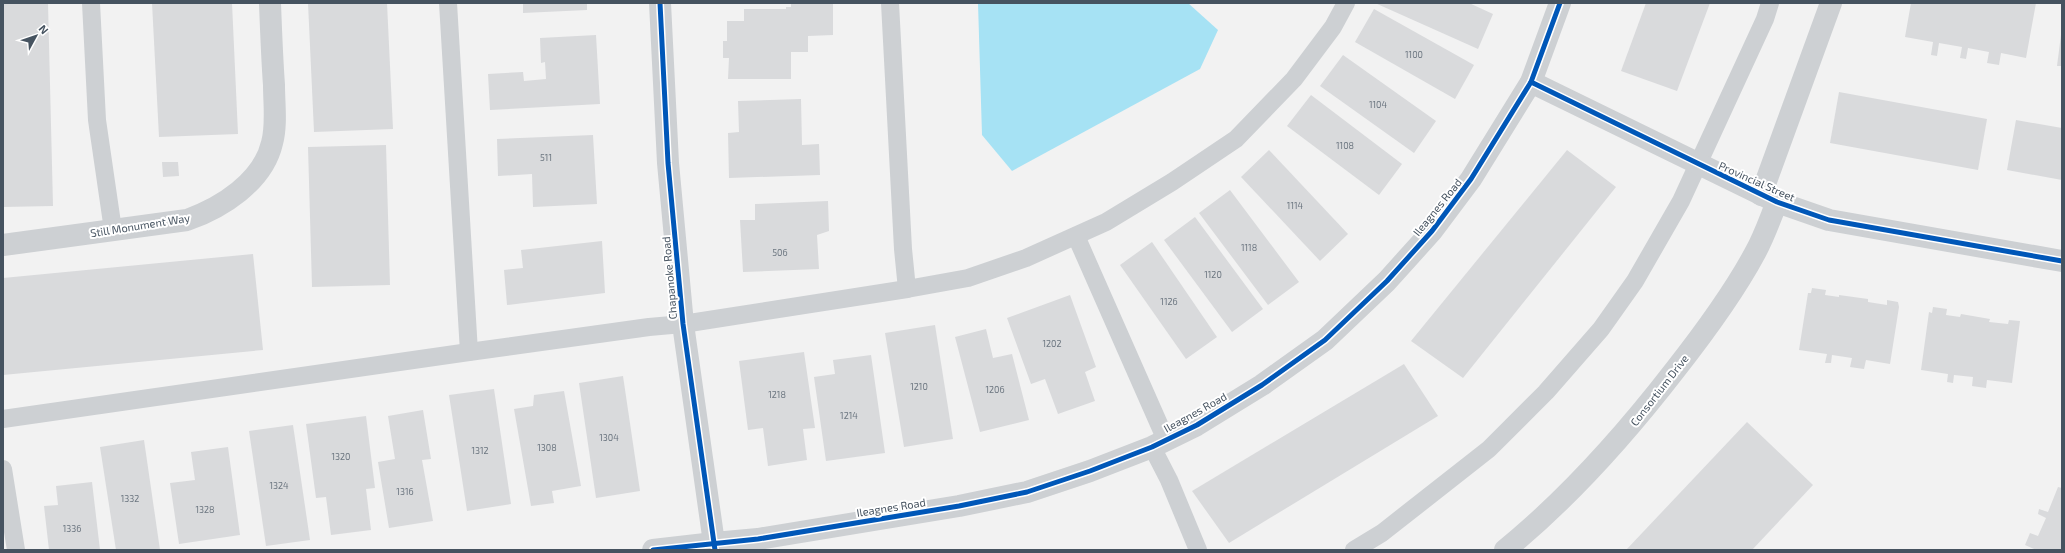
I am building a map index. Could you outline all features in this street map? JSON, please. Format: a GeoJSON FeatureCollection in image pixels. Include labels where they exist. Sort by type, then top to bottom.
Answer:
{"type":"FeatureCollection","features":[{"type":"Feature","properties":{"kind":"street","name":"Still Monument Way"},"geometry":{"type":"LineString","coordinates":[[3,245],[186,220],[204,214],[240,191],[262,164],[272,144],[275,117],[270,3]]}},
{"type":"Feature","properties":{"kind":"street","name":"Chapanoke Road"},"geometry":{"type":"LineString","coordinates":[[660,3],[668,163],[683,324],[714,546]]}},
{"type":"Feature","properties":{"kind":"street","name":"Ileagnes Road"},"geometry":{"type":"LineString","coordinates":[[653,550],[714,546],[960,506],[1027,492],[1090,472],[1159,444],[1197,425],[1262,385],[1325,340],[1387,281],[1432,231],[1471,179],[1531,82],[1560,3]]}},
{"type":"Feature","properties":{"kind":"street","name":"Consortium Drive"},"geometry":{"type":"LineString","coordinates":[[1505,550],[1526,533],[1597,466],[1646,408],[1704,334],[1752,258],[1769,199],[1831,3]]}},
{"type":"Feature","properties":{"kind":"street","name":"Provincial Street"},"geometry":{"type":"LineString","coordinates":[[1531,82],[1769,199],[1829,220],[2062,261]]}},
{"type":"Feature","properties":{"kind":"lane"},"geometry":{"type":"LineString","coordinates":[[91,3],[97,120],[113,230]]}},
{"type":"Feature","properties":{"kind":"lane"},"geometry":{"type":"LineString","coordinates":[[448,3],[469,352]]}},
{"type":"Feature","properties":{"kind":"lane"},"geometry":{"type":"LineString","coordinates":[[890,3],[903,249],[907,289]]}},
{"type":"Feature","properties":{"kind":"lane"},"geometry":{"type":"LineString","coordinates":[[3,420],[469,352],[649,327],[683,324],[968,278],[1026,258],[1106,222],[1172,182],[1236,139],[1294,79],[1333,27],[1346,3]]}},
{"type":"Feature","properties":{"kind":"lane"},"geometry":{"type":"LineString","coordinates":[[1354,550],[1382,533],[1488,449],[1546,392],[1601,329],[1635,281],[1681,201],[1765,19],[1770,3]]}},
{"type":"Feature","properties":{"kind":"lane"},"geometry":{"type":"LineString","coordinates":[[1076,236],[1159,444],[1169,480],[1198,550]]}},
{"type":"Feature","properties":{"kind":"lane"},"geometry":{"type":"LineString","coordinates":[[3,469],[16,550]]}},
{"type":"Feature","properties":{"kind":"water"},"geometry":{"type":"Polygon","coordinates":[[[978,3],[1188,3],[1218,30],[1200,69],[1012,171],[982,135],[978,3]]]}},
{"type":"Feature","properties":{"kind":"building"},"geometry":{"type":"Polygon","coordinates":[[[3,3],[48,3],[53,206],[3,207],[3,3]]]}},
{"type":"Feature","properties":{"kind":"building"},"geometry":{"type":"Polygon","coordinates":[[[152,3],[232,3],[238,134],[159,137],[152,3]]]}},
{"type":"Feature","properties":{"kind":"building"},"geometry":{"type":"Polygon","coordinates":[[[308,3],[387,3],[393,129],[314,132],[308,3]]]}},
{"type":"Feature","properties":{"kind":"building"},"geometry":{"type":"Polygon","coordinates":[[[523,3],[587,3],[587,10],[523,13],[523,3]]]}},
{"type":"Feature","properties":{"kind":"building"},"geometry":{"type":"Polygon","coordinates":[[[791,3],[833,3],[833,35],[808,36],[808,52],[791,52],[791,79],[728,79],[729,58],[723,58],[723,41],[727,41],[727,21],[744,21],[744,9],[786,9],[786,7],[791,7],[791,3]]]}},
{"type":"Feature","properties":{"kind":"building"},"geometry":{"type":"Polygon","coordinates":[[[1375,3],[1469,3],[1493,14],[1478,49],[1375,3]]]}},
{"type":"Feature","properties":{"kind":"building"},"geometry":{"type":"Polygon","coordinates":[[[1646,3],[1710,3],[1677,91],[1621,71],[1646,3]]]}},
{"type":"Feature","properties":{"kind":"building"},"geometry":{"type":"Polygon","coordinates":[[[1911,3],[2036,3],[2026,58],[2001,53],[1999,65],[1987,63],[1989,52],[1968,48],[1966,59],[1960,58],[1962,47],[1939,43],[1937,56],[1931,55],[1933,42],[1905,37],[1911,3]]]}},
{"type":"Feature","properties":{"kind":"building"},"geometry":{"type":"Polygon","coordinates":[[[1374,9],[1474,65],[1455,99],[1355,42],[1374,9]]]}},
{"type":"Feature","properties":{"kind":"building"},"geometry":{"type":"Polygon","coordinates":[[[596,35],[600,104],[490,110],[488,74],[523,72],[524,81],[546,79],[545,62],[541,63],[540,38],[596,35]]]}},
{"type":"Feature","properties":{"kind":"building"},"geometry":{"type":"Polygon","coordinates":[[[2061,35],[2062,66],[2057,66],[2061,35]]]}},
{"type":"Feature","properties":{"kind":"building"},"geometry":{"type":"Polygon","coordinates":[[[1343,55],[1436,121],[1414,153],[1320,86],[1343,55]]]}},
{"type":"Feature","properties":{"kind":"building"},"geometry":{"type":"Polygon","coordinates":[[[1839,92],[1987,119],[1978,170],[1830,143],[1839,92]]]}},
{"type":"Feature","properties":{"kind":"building"},"geometry":{"type":"Polygon","coordinates":[[[1311,95],[1402,164],[1379,195],[1287,126],[1311,95]]]}},
{"type":"Feature","properties":{"kind":"building"},"geometry":{"type":"Polygon","coordinates":[[[801,99],[802,145],[819,144],[820,175],[729,178],[728,133],[739,132],[738,101],[801,99]]]}},
{"type":"Feature","properties":{"kind":"building"},"geometry":{"type":"Polygon","coordinates":[[[2016,120],[2062,128],[2062,180],[2007,170],[2016,120]]]}},
{"type":"Feature","properties":{"kind":"building"},"geometry":{"type":"Polygon","coordinates":[[[593,135],[597,204],[533,207],[532,174],[498,176],[497,139],[593,135]]]}},
{"type":"Feature","properties":{"kind":"building"},"geometry":{"type":"Polygon","coordinates":[[[386,145],[390,285],[312,287],[308,147],[386,145]]]}},
{"type":"Feature","properties":{"kind":"building"},"geometry":{"type":"Polygon","coordinates":[[[1269,150],[1348,234],[1320,261],[1241,177],[1269,150]]]}},
{"type":"Feature","properties":{"kind":"building"},"geometry":{"type":"Polygon","coordinates":[[[1567,150],[1616,187],[1463,378],[1411,341],[1567,150]]]}},
{"type":"Feature","properties":{"kind":"building"},"geometry":{"type":"Polygon","coordinates":[[[162,162],[178,162],[179,176],[163,177],[162,162]]]}},
{"type":"Feature","properties":{"kind":"building"},"geometry":{"type":"Polygon","coordinates":[[[1230,190],[1299,282],[1268,305],[1199,213],[1230,190]]]}},
{"type":"Feature","properties":{"kind":"building"},"geometry":{"type":"Polygon","coordinates":[[[828,201],[829,231],[817,235],[819,269],[743,272],[740,220],[755,220],[755,204],[828,201]]]}},
{"type":"Feature","properties":{"kind":"building"},"geometry":{"type":"Polygon","coordinates":[[[1195,217],[1263,309],[1232,332],[1164,240],[1195,217]]]}},
{"type":"Feature","properties":{"kind":"building"},"geometry":{"type":"Polygon","coordinates":[[[602,241],[605,293],[507,305],[504,270],[523,268],[521,250],[602,241]]]}},
{"type":"Feature","properties":{"kind":"building"},"geometry":{"type":"Polygon","coordinates":[[[1152,242],[1217,337],[1186,359],[1120,265],[1152,242]]]}},
{"type":"Feature","properties":{"kind":"building"},"geometry":{"type":"Polygon","coordinates":[[[253,254],[263,350],[3,375],[3,278],[253,254]]]}},
{"type":"Feature","properties":{"kind":"building"},"geometry":{"type":"Polygon","coordinates":[[[1812,288],[1826,290],[1825,295],[1839,297],[1839,295],[1868,299],[1868,302],[1887,305],[1887,300],[1898,302],[1899,307],[1890,364],[1866,360],[1864,369],[1850,367],[1852,358],[1832,355],[1831,363],[1825,363],[1827,354],[1799,350],[1808,293],[1811,293],[1812,288]]]}},
{"type":"Feature","properties":{"kind":"building"},"geometry":{"type":"Polygon","coordinates":[[[1070,295],[1096,367],[1085,372],[1095,401],[1058,414],[1045,379],[1031,384],[1007,318],[1070,295]]]}},
{"type":"Feature","properties":{"kind":"building"},"geometry":{"type":"Polygon","coordinates":[[[1933,307],[1947,309],[1946,315],[1960,317],[1961,314],[1990,319],[1989,322],[2008,324],[2009,320],[2020,321],[2012,383],[1987,380],[1986,388],[1972,386],[1973,377],[1954,375],[1953,383],[1947,382],[1948,374],[1921,370],[1929,312],[1932,313],[1933,307]]]}},
{"type":"Feature","properties":{"kind":"building"},"geometry":{"type":"Polygon","coordinates":[[[935,325],[953,439],[904,447],[885,333],[935,325]]]}},
{"type":"Feature","properties":{"kind":"building"},"geometry":{"type":"Polygon","coordinates":[[[986,329],[993,358],[1012,354],[1029,420],[980,432],[955,337],[986,329]]]}},
{"type":"Feature","properties":{"kind":"building"},"geometry":{"type":"Polygon","coordinates":[[[804,352],[815,428],[803,429],[807,460],[768,466],[763,428],[748,430],[739,361],[804,352]]]}},
{"type":"Feature","properties":{"kind":"building"},"geometry":{"type":"Polygon","coordinates":[[[871,355],[885,453],[826,461],[814,377],[835,374],[833,360],[871,355]]]}},
{"type":"Feature","properties":{"kind":"building"},"geometry":{"type":"Polygon","coordinates":[[[1404,364],[1438,416],[1229,543],[1192,491],[1404,364]]]}},
{"type":"Feature","properties":{"kind":"building"},"geometry":{"type":"Polygon","coordinates":[[[623,376],[640,491],[596,498],[579,383],[623,376]]]}},
{"type":"Feature","properties":{"kind":"building"},"geometry":{"type":"Polygon","coordinates":[[[494,389],[511,504],[467,511],[449,395],[494,389]]]}},
{"type":"Feature","properties":{"kind":"building"},"geometry":{"type":"Polygon","coordinates":[[[564,391],[581,486],[552,491],[554,503],[531,506],[514,409],[533,406],[534,395],[564,391]]]}},
{"type":"Feature","properties":{"kind":"building"},"geometry":{"type":"Polygon","coordinates":[[[423,410],[431,459],[422,460],[433,521],[389,528],[378,462],[395,459],[388,416],[423,410]]]}},
{"type":"Feature","properties":{"kind":"building"},"geometry":{"type":"Polygon","coordinates":[[[366,416],[375,488],[366,489],[371,530],[331,535],[326,497],[316,498],[306,424],[366,416]]]}},
{"type":"Feature","properties":{"kind":"building"},"geometry":{"type":"Polygon","coordinates":[[[1747,422],[1813,485],[1752,550],[1626,550],[1747,422]]]}},
{"type":"Feature","properties":{"kind":"building"},"geometry":{"type":"Polygon","coordinates":[[[293,425],[310,540],[266,546],[249,431],[293,425]]]}},
{"type":"Feature","properties":{"kind":"building"},"geometry":{"type":"Polygon","coordinates":[[[144,440],[160,550],[116,550],[100,447],[144,440]]]}},
{"type":"Feature","properties":{"kind":"building"},"geometry":{"type":"Polygon","coordinates":[[[228,447],[240,535],[179,544],[170,483],[195,480],[191,452],[228,447]]]}},
{"type":"Feature","properties":{"kind":"building"},"geometry":{"type":"Polygon","coordinates":[[[92,482],[100,550],[49,550],[44,506],[58,505],[56,486],[92,482]]]}},
{"type":"Feature","properties":{"kind":"building"},"geometry":{"type":"Polygon","coordinates":[[[2058,487],[2062,488],[2062,550],[2033,550],[2034,549],[2025,545],[2030,533],[2038,536],[2046,518],[2038,514],[2039,509],[2048,512],[2058,487]]]}},
{"type":"Feature","properties":{"kind":"cycle path"},"geometry":{"type":"LineString","coordinates":[[660,3],[668,163],[683,324],[715,550]]}},
{"type":"Feature","properties":{"kind":"cycle path"},"geometry":{"type":"LineString","coordinates":[[653,550],[758,539],[959,506],[1027,492],[1090,471],[1152,447],[1197,425],[1262,385],[1325,340],[1387,281],[1432,231],[1471,179],[1531,82],[1560,3]]}},
{"type":"Feature","properties":{"kind":"cycle path"},"geometry":{"type":"LineString","coordinates":[[1531,82],[1777,202],[1829,220],[2062,261]]}}]}
